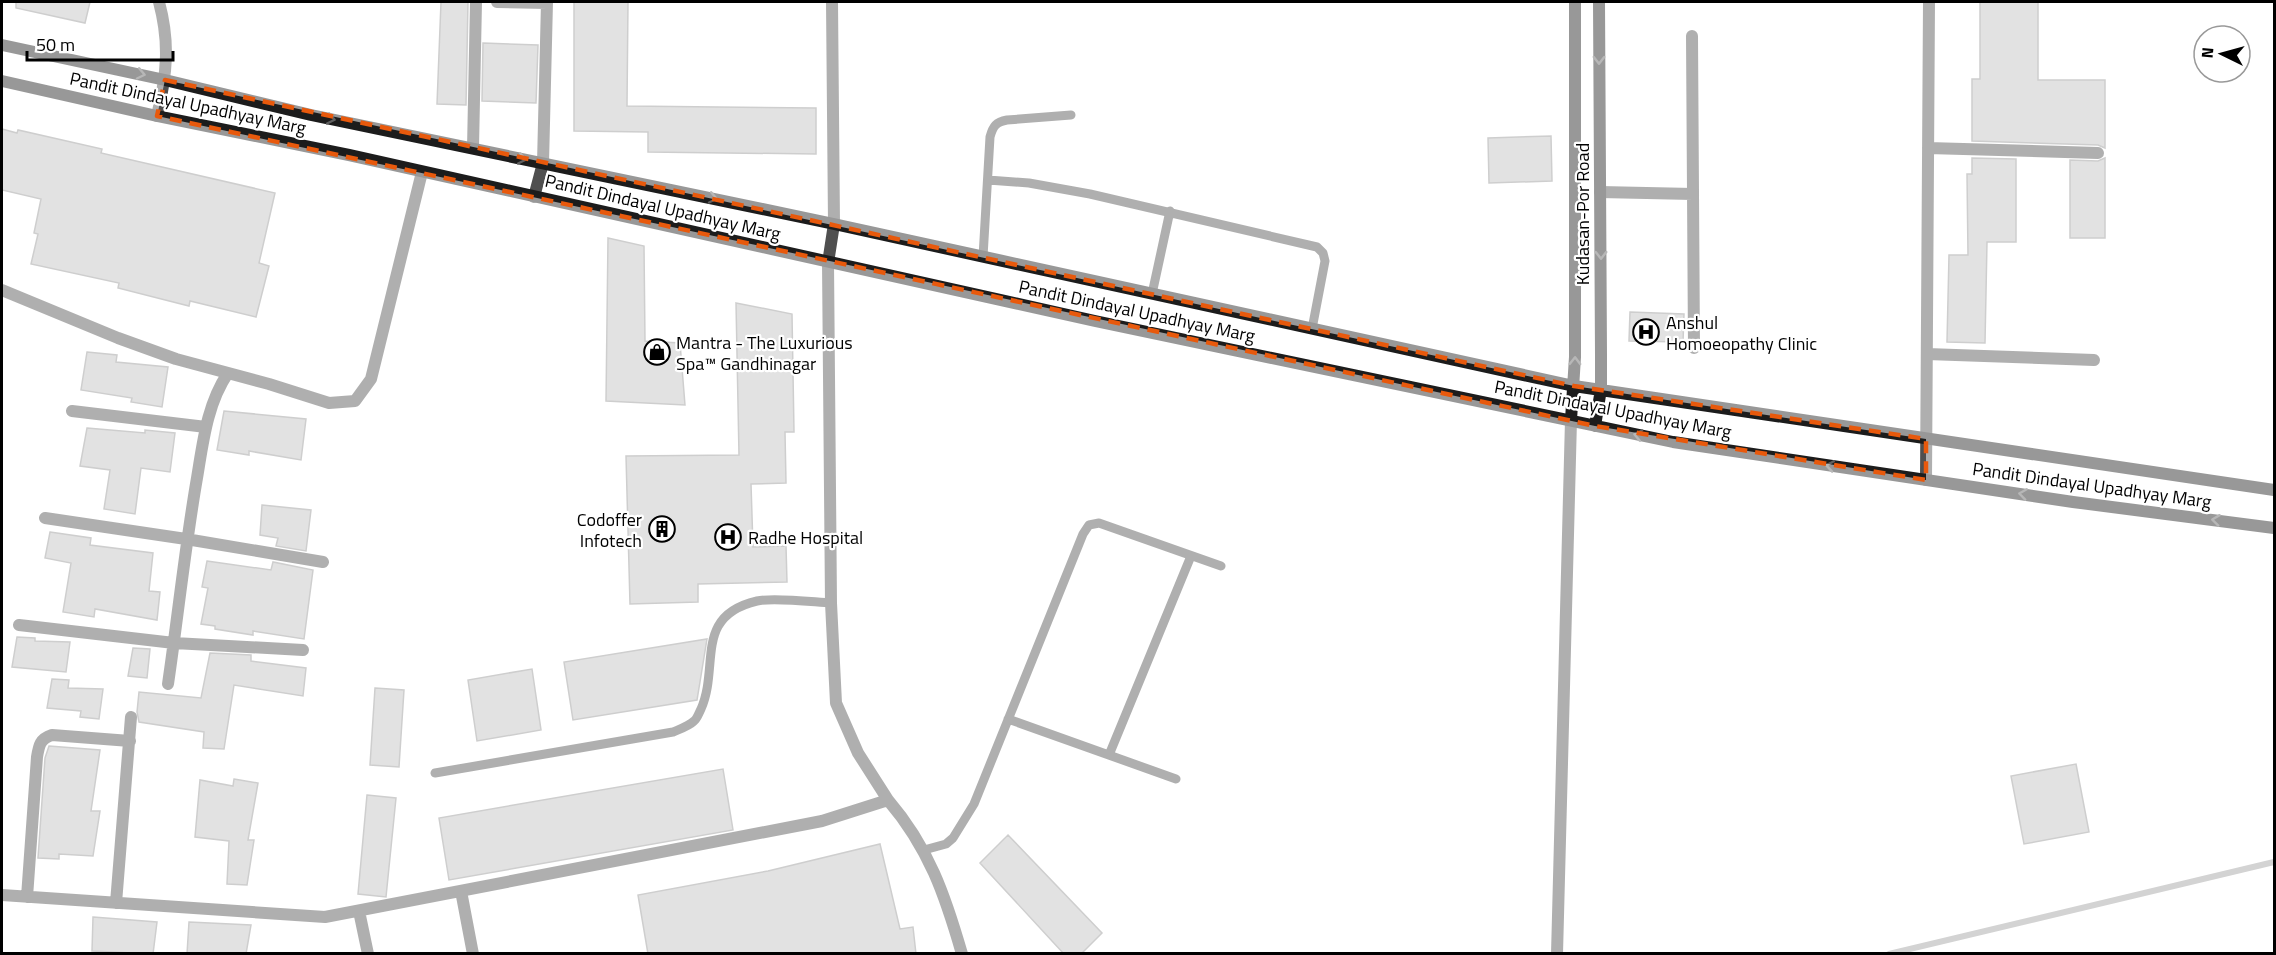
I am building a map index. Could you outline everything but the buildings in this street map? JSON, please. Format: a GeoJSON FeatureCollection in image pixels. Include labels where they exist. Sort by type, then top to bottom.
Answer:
{"type":"FeatureCollection","features":[{"type":"Feature","properties":{"kind":"street"},"geometry":{"type":"LineString","coordinates":[[157,116],[165,80],[166,43],[159,2]]}},
{"type":"Feature","properties":{"kind":"street"},"geometry":{"type":"LineString","coordinates":[[473,148],[476,2]]}},
{"type":"Feature","properties":{"kind":"street"},"geometry":{"type":"LineString","coordinates":[[497,2],[548,2],[543,163],[534,197]]}},
{"type":"Feature","properties":{"kind":"street"},"geometry":{"type":"LineString","coordinates":[[832,2],[834,224],[828,263],[831,603],[836,703],[858,753],[924,850],[950,912],[962,954]]}},
{"type":"Feature","properties":{"kind":"street","name":"Kudasan-Por Road"},"geometry":{"type":"LineString","coordinates":[[1570,420],[1574,386],[1575,2]]}},
{"type":"Feature","properties":{"kind":"street","name":"Kudasan-Por Road"},"geometry":{"type":"LineString","coordinates":[[1594,426],[1601,389],[1599,2]]}},
{"type":"Feature","properties":{"kind":"street"},"geometry":{"type":"LineString","coordinates":[[1926,480],[1929,2]]}},
{"type":"Feature","properties":{"kind":"street"},"geometry":{"type":"LineString","coordinates":[[1692,36],[1694,348]]}},
{"type":"Feature","properties":{"kind":"street","name":"Pandit Dindayal Upadhyay Marg"},"geometry":{"type":"LineString","coordinates":[[2,45],[165,80],[311,115],[834,224],[1574,386],[2274,490]]}},
{"type":"Feature","properties":{"kind":"street","name":"Pandit Dindayal Upadhyay Marg"},"geometry":{"type":"LineString","coordinates":[[2,81],[157,116],[349,155],[828,263],[1673,442],[2274,528]]}},
{"type":"Feature","properties":{"kind":"street"},"geometry":{"type":"LineString","coordinates":[[1928,148],[2098,153]]}},
{"type":"Feature","properties":{"kind":"street"},"geometry":{"type":"LineString","coordinates":[[2,290],[118,338],[176,359],[328,403],[355,401],[371,379],[422,172]]}},
{"type":"Feature","properties":{"kind":"street"},"geometry":{"type":"LineString","coordinates":[[1600,192],[1693,194]]}},
{"type":"Feature","properties":{"kind":"street"},"geometry":{"type":"LineString","coordinates":[[1927,354],[2094,360]]}},
{"type":"Feature","properties":{"kind":"street"},"geometry":{"type":"LineString","coordinates":[[168,684],[186,538],[206,427],[219,386],[228,373]]}},
{"type":"Feature","properties":{"kind":"street"},"geometry":{"type":"LineString","coordinates":[[72,411],[206,427]]}},
{"type":"Feature","properties":{"kind":"street"},"geometry":{"type":"LineString","coordinates":[[1557,954],[1570,420]]}},
{"type":"Feature","properties":{"kind":"street"},"geometry":{"type":"LineString","coordinates":[[45,518],[186,538],[323,562]]}},
{"type":"Feature","properties":{"kind":"street"},"geometry":{"type":"LineString","coordinates":[[19,626],[174,643],[303,650]]}},
{"type":"Feature","properties":{"kind":"street"},"geometry":{"type":"LineString","coordinates":[[116,903],[131,717]]}},
{"type":"Feature","properties":{"kind":"street"},"geometry":{"type":"LineString","coordinates":[[27,897],[39,745],[44,738],[52,735],[130,741]]}},
{"type":"Feature","properties":{"kind":"street"},"geometry":{"type":"LineString","coordinates":[[2,895],[325,917],[822,821],[888,800]]}},
{"type":"Feature","properties":{"kind":"street"},"geometry":{"type":"LineString","coordinates":[[461,891],[473,954]]}},
{"type":"Feature","properties":{"kind":"street"},"geometry":{"type":"LineString","coordinates":[[358,911],[368,954]]}},
{"type":"Feature","properties":{"kind":"lane"},"geometry":{"type":"LineString","coordinates":[[983,256],[990,137],[993,127],[998,122],[1071,115]]}},
{"type":"Feature","properties":{"kind":"lane"},"geometry":{"type":"LineString","coordinates":[[988,180],[1029,183],[1080,192],[1170,211],[1317,247],[1323,253],[1325,261],[1312,329]]}},
{"type":"Feature","properties":{"kind":"lane"},"geometry":{"type":"LineString","coordinates":[[1152,294],[1170,211]]}},
{"type":"Feature","properties":{"kind":"lane"},"geometry":{"type":"LineString","coordinates":[[924,850],[946,844],[953,838],[974,804],[1083,534],[1089,525],[1099,523],[1221,566]]}},
{"type":"Feature","properties":{"kind":"lane"},"geometry":{"type":"LineString","coordinates":[[1109,755],[1191,556]]}},
{"type":"Feature","properties":{"kind":"lane"},"geometry":{"type":"LineString","coordinates":[[435,773],[674,732],[695,721],[706,698],[711,651],[717,629],[725,615],[739,607],[760,600],[831,603]]}},
{"type":"Feature","properties":{"kind":"lane"},"geometry":{"type":"LineString","coordinates":[[1008,719],[1176,779]]}},
{"type":"Feature","properties":{"kind":"highlighted area"},"geometry":{"type":"Polygon","coordinates":[[[165,80],[1574,386],[1926,439],[1926,480],[1595,426],[157,116],[165,80]]]}},
{"type":"Feature","properties":{"kind":"waterway"},"geometry":{"type":"LineString","coordinates":[[1889,954],[2274,862]]}},
{"type":"Feature","properties":{"kind":"place","name":"Anshul Homoeopathy Clinic"},"geometry":{"type":"Point","coordinates":[1646,332]}},
{"type":"Feature","properties":{"kind":"place","name":"Mantra - The Luxurious Spa™ Gandhinagar"},"geometry":{"type":"Point","coordinates":[657,352]}},
{"type":"Feature","properties":{"kind":"place","name":"Codoffer Infotech"},"geometry":{"type":"Point","coordinates":[662,529]}},
{"type":"Feature","properties":{"kind":"place","name":"Radhe Hospital"},"geometry":{"type":"Point","coordinates":[728,537]}}]}
